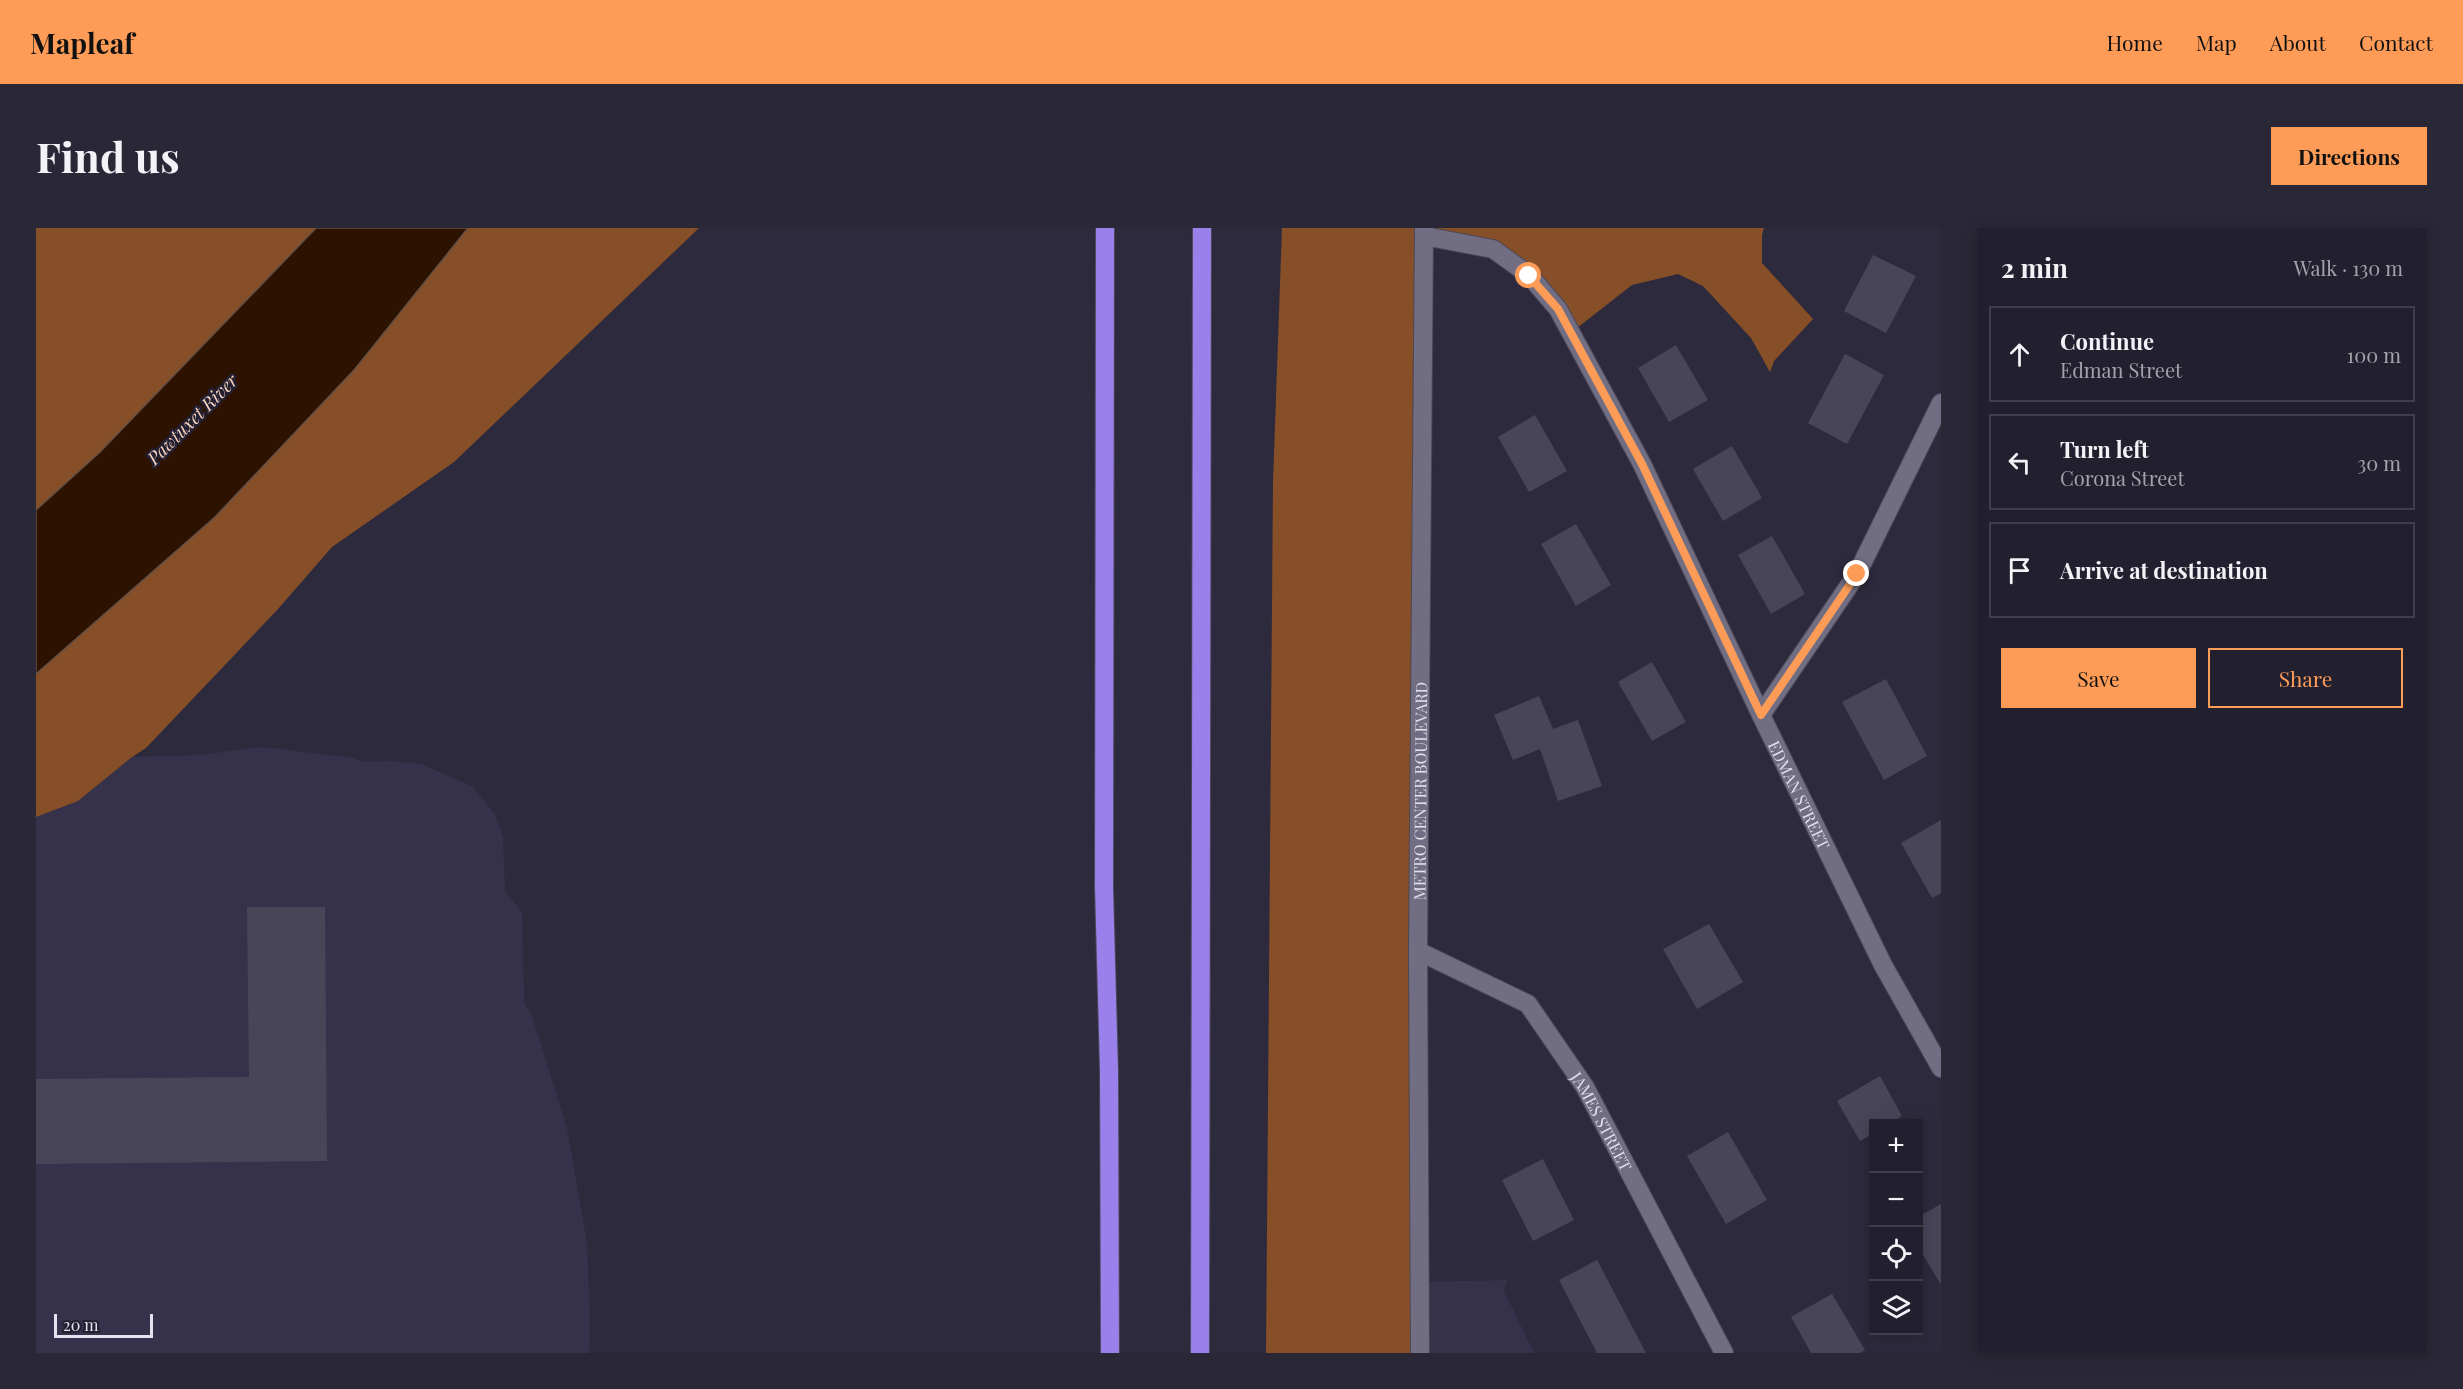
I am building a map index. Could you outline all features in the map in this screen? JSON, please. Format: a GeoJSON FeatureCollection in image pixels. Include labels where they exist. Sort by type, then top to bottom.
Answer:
{"type":"FeatureCollection","features":[{"type":"Feature","properties":{"kind":"highway"},"geometry":{"type":"LineString","coordinates":[[1105,228],[1104,887],[1109,1071],[1110,1353]]}},
{"type":"Feature","properties":{"kind":"highway"},"geometry":{"type":"LineString","coordinates":[[1200,1353],[1202,228]]}},
{"type":"Feature","properties":{"kind":"street","name":"EDMAN STREET"},"geometry":{"type":"LineString","coordinates":[[1424,232],[1493,249],[1529,276],[1558,309],[1642,464],[1883,965],[1941,1068]]}},
{"type":"Feature","properties":{"kind":"street","name":"METRO CENTER BOULEVARD"},"geometry":{"type":"LineString","coordinates":[[1420,1353],[1418,951],[1424,232]]}},
{"type":"Feature","properties":{"kind":"street"},"geometry":{"type":"LineString","coordinates":[[1761,715],[1857,574],[1941,403]]}},
{"type":"Feature","properties":{"kind":"street","name":"JAMES STREET"},"geometry":{"type":"LineString","coordinates":[[1418,951],[1528,1004],[1585,1087],[1725,1353]]}},
{"type":"Feature","properties":{"kind":"shaded area"},"geometry":{"type":"Polygon","coordinates":[[[36,228],[316,228],[100,452],[36,510],[36,228]]]}},
{"type":"Feature","properties":{"kind":"shaded area"},"geometry":{"type":"Polygon","coordinates":[[[468,228],[699,228],[454,462],[332,547],[278,609],[146,748],[78,801],[36,817],[36,674],[215,517],[355,369],[468,228]]]}},
{"type":"Feature","properties":{"kind":"shaded area"},"geometry":{"type":"Polygon","coordinates":[[[1282,228],[1764,228],[1762,263],[1813,319],[1774,361],[1770,372],[1751,338],[1703,286],[1678,274],[1632,285],[1577,328],[1495,247],[1425,235],[1421,1353],[1266,1353],[1273,482],[1282,228]]]}},
{"type":"Feature","properties":{"kind":"shaded area"},"geometry":{"type":"Polygon","coordinates":[[[262,747],[354,758],[363,762],[392,761],[421,764],[472,786],[495,814],[503,838],[505,891],[522,912],[524,1003],[532,1016],[567,1128],[587,1243],[589,1353],[36,1353],[36,817],[78,801],[132,757],[200,755],[262,747]]]}},
{"type":"Feature","properties":{"kind":"shaded area"},"geometry":{"type":"Polygon","coordinates":[[[1507,1280],[1504,1291],[1534,1353],[1421,1353],[1424,1282],[1507,1280]]]}},
{"type":"Feature","properties":{"kind":"water","name":"Pawtuxet River"},"geometry":{"type":"Polygon","coordinates":[[[316,228],[468,228],[355,369],[215,517],[36,674],[36,510],[100,452],[316,228]]]}},
{"type":"Feature","properties":{"kind":"building"},"geometry":{"type":"Polygon","coordinates":[[[1873,255],[1916,276],[1886,333],[1844,311],[1873,255]]]}},
{"type":"Feature","properties":{"kind":"building"},"geometry":{"type":"Polygon","coordinates":[[[1676,345],[1708,400],[1669,422],[1638,368],[1676,345]]]}},
{"type":"Feature","properties":{"kind":"building"},"geometry":{"type":"Polygon","coordinates":[[[1845,354],[1884,375],[1847,444],[1808,423],[1845,354]]]}},
{"type":"Feature","properties":{"kind":"building"},"geometry":{"type":"Polygon","coordinates":[[[1535,415],[1567,471],[1529,492],[1498,437],[1535,415]]]}},
{"type":"Feature","properties":{"kind":"building"},"geometry":{"type":"Polygon","coordinates":[[[1732,446],[1762,498],[1723,521],[1693,469],[1732,446]]]}},
{"type":"Feature","properties":{"kind":"building"},"geometry":{"type":"Polygon","coordinates":[[[1576,524],[1611,585],[1576,606],[1541,544],[1576,524]]]}},
{"type":"Feature","properties":{"kind":"building"},"geometry":{"type":"Polygon","coordinates":[[[1772,536],[1805,594],[1771,614],[1738,555],[1772,536]]]}},
{"type":"Feature","properties":{"kind":"building"},"geometry":{"type":"Polygon","coordinates":[[[1652,662],[1686,722],[1652,741],[1618,682],[1652,662]]]}},
{"type":"Feature","properties":{"kind":"building"},"geometry":{"type":"Polygon","coordinates":[[[1886,679],[1927,756],[1884,780],[1842,702],[1886,679]]]}},
{"type":"Feature","properties":{"kind":"building"},"geometry":{"type":"Polygon","coordinates":[[[1539,696],[1553,729],[1578,720],[1602,786],[1558,801],[1540,749],[1513,760],[1494,715],[1539,696]]]}},
{"type":"Feature","properties":{"kind":"building"},"geometry":{"type":"Polygon","coordinates":[[[1941,820],[1941,893],[1932,898],[1901,843],[1941,820]]]}},
{"type":"Feature","properties":{"kind":"building"},"geometry":{"type":"Polygon","coordinates":[[[247,907],[325,907],[327,1161],[36,1164],[36,1079],[249,1077],[247,907]]]}},
{"type":"Feature","properties":{"kind":"building"},"geometry":{"type":"Polygon","coordinates":[[[1709,924],[1743,982],[1697,1009],[1663,949],[1709,924]]]}},
{"type":"Feature","properties":{"kind":"building"},"geometry":{"type":"Polygon","coordinates":[[[1880,1076],[1902,1116],[1897,1119],[1869,1119],[1869,1136],[1860,1141],[1837,1101],[1880,1076]]]}},
{"type":"Feature","properties":{"kind":"building"},"geometry":{"type":"Polygon","coordinates":[[[1728,1132],[1767,1200],[1726,1224],[1687,1156],[1728,1132]]]}},
{"type":"Feature","properties":{"kind":"building"},"geometry":{"type":"Polygon","coordinates":[[[1543,1159],[1574,1220],[1533,1241],[1502,1180],[1543,1159]]]}},
{"type":"Feature","properties":{"kind":"building"},"geometry":{"type":"Polygon","coordinates":[[[1941,1204],[1941,1285],[1923,1254],[1923,1214],[1941,1204]]]}},
{"type":"Feature","properties":{"kind":"building"},"geometry":{"type":"Polygon","coordinates":[[[1597,1260],[1646,1353],[1597,1353],[1559,1280],[1597,1260]]]}},
{"type":"Feature","properties":{"kind":"building"},"geometry":{"type":"Polygon","coordinates":[[[1832,1294],[1865,1350],[1860,1353],[1811,1353],[1791,1317],[1832,1294]]]}},
{"type":"Feature","properties":{"kind":"route"},"geometry":{"type":"LineString","coordinates":[[1529,276],[1558,309],[1642,464],[1761,715],[1857,574]]}}]}
